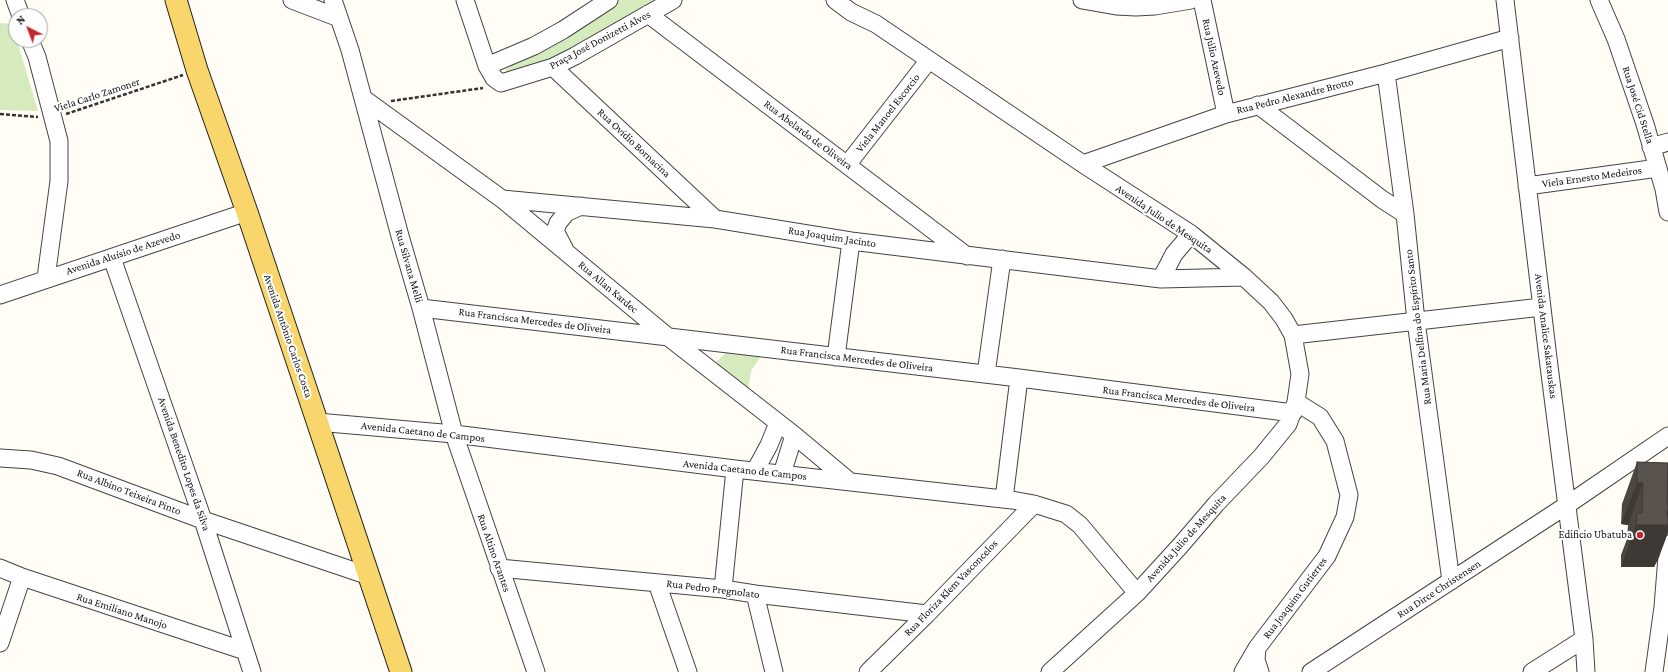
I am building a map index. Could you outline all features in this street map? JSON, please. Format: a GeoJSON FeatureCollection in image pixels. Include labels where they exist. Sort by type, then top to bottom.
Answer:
{"type":"FeatureCollection","features":[{"type":"Feature","properties":{"kind":"main road","name":"Avenida Antônio Carlos Costa"},"geometry":{"type":"LineString","coordinates":[[176,0],[196,70],[247,212],[401,672]]}},
{"type":"Feature","properties":{"kind":"street"},"geometry":{"type":"LineString","coordinates":[[292,0],[339,18]]}},
{"type":"Feature","properties":{"kind":"street","name":"Rua Silvana Melli"},"geometry":{"type":"LineString","coordinates":[[333,0],[364,98],[400,236],[422,308],[454,434]]}},
{"type":"Feature","properties":{"kind":"street"},"geometry":{"type":"LineString","coordinates":[[465,0],[487,66],[494,78],[501,83]]}},
{"type":"Feature","properties":{"kind":"street","name":"Praça José Donizetti Alves"},"geometry":{"type":"LineString","coordinates":[[501,83],[552,67],[576,56],[673,0]]}},
{"type":"Feature","properties":{"kind":"street","name":"Avenida Julio de Mesquita"},"geometry":{"type":"LineString","coordinates":[[835,0],[851,12],[876,24],[1083,164],[1191,234],[1244,277],[1278,310],[1293,335],[1300,374],[1294,408],[1288,424],[1137,593],[1050,672]]}},
{"type":"Feature","properties":{"kind":"street","name":"Avenida Julio de Mesquita"},"geometry":{"type":"LineString","coordinates":[[857,0],[876,24]]}},
{"type":"Feature","properties":{"kind":"street"},"geometry":{"type":"LineString","coordinates":[[1082,0],[1116,6],[1136,7],[1155,6],[1191,0]]}},
{"type":"Feature","properties":{"kind":"street","name":"Rua Júlio Azevedo"},"geometry":{"type":"LineString","coordinates":[[1202,0],[1226,114]]}},
{"type":"Feature","properties":{"kind":"street","name":"Avenida Analice Sakatauskas"},"geometry":{"type":"LineString","coordinates":[[1505,0],[1542,307],[1568,505],[1584,639],[1586,672]]}},
{"type":"Feature","properties":{"kind":"street","name":"Rua José Cid Stella"},"geometry":{"type":"LineString","coordinates":[[1599,0],[1616,39],[1658,168],[1668,212]]}},
{"type":"Feature","properties":{"kind":"street"},"geometry":{"type":"LineString","coordinates":[[487,66],[534,46],[600,3],[607,37]]}},
{"type":"Feature","properties":{"kind":"street","name":"Rua Abelardo de Oliveira"},"geometry":{"type":"LineString","coordinates":[[648,14],[967,256]]}},
{"type":"Feature","properties":{"kind":"street","name":"Rua Pedro Alexandre Brotto"},"geometry":{"type":"LineString","coordinates":[[1083,164],[1226,114],[1386,73],[1510,38]]}},
{"type":"Feature","properties":{"kind":"street"},"geometry":{"type":"LineString","coordinates":[[33,48],[54,118],[59,141],[59,181],[46,278]]}},
{"type":"Feature","properties":{"kind":"street","name":"Viela Manoel Escorcio"},"geometry":{"type":"LineString","coordinates":[[847,165],[929,60]]}},
{"type":"Feature","properties":{"kind":"street","name":"Rua Ovídio Bornacina"},"geometry":{"type":"LineString","coordinates":[[552,67],[716,219]]}},
{"type":"Feature","properties":{"kind":"street","name":"Rua Maria Delfina do Espírito Santo"},"geometry":{"type":"LineString","coordinates":[[1386,73],[1405,214],[1416,321],[1451,581]]}},
{"type":"Feature","properties":{"kind":"street","name":"Rua Allan Kardec"},"geometry":{"type":"LineString","coordinates":[[364,98],[502,198],[667,336],[794,435],[849,481]]}},
{"type":"Feature","properties":{"kind":"street"},"geometry":{"type":"LineString","coordinates":[[1258,105],[1383,200],[1405,214]]}},
{"type":"Feature","properties":{"kind":"street"},"geometry":{"type":"LineString","coordinates":[[1651,147],[1668,142]]}},
{"type":"Feature","properties":{"kind":"street","name":"Viela Ernesto Medeiros"},"geometry":{"type":"LineString","coordinates":[[1527,186],[1658,168]]}},
{"type":"Feature","properties":{"kind":"street","name":"Rua Joaquim Jacinto"},"geometry":{"type":"LineString","coordinates":[[502,198],[716,219],[851,241],[1161,279],[1244,277]]}},
{"type":"Feature","properties":{"kind":"street"},"geometry":{"type":"LineString","coordinates":[[568,253],[555,231],[558,223],[566,214],[581,206]]}},
{"type":"Feature","properties":{"kind":"street","name":"Avenida Aluísio de Azevedo"},"geometry":{"type":"LineString","coordinates":[[0,295],[46,278],[112,258],[247,212]]}},
{"type":"Feature","properties":{"kind":"street"},"geometry":{"type":"LineString","coordinates":[[1161,279],[1174,254],[1191,234]]}},
{"type":"Feature","properties":{"kind":"street"},"geometry":{"type":"LineString","coordinates":[[836,356],[851,241]]}},
{"type":"Feature","properties":{"kind":"street","name":"Avenida Benedito Lopes da Silva"},"geometry":{"type":"LineString","coordinates":[[112,258],[204,520],[252,672]]}},
{"type":"Feature","properties":{"kind":"street"},"geometry":{"type":"LineString","coordinates":[[986,374],[1002,259]]}},
{"type":"Feature","properties":{"kind":"street"},"geometry":{"type":"LineString","coordinates":[[1293,335],[1542,307]]}},
{"type":"Feature","properties":{"kind":"street","name":"Rua Francisca Mercedes de Oliveira"},"geometry":{"type":"LineString","coordinates":[[422,308],[1020,378],[1294,408]]}},
{"type":"Feature","properties":{"kind":"street"},"geometry":{"type":"LineString","coordinates":[[1004,499],[1020,378]]}},
{"type":"Feature","properties":{"kind":"street","name":"Rua Joaquim Gutierres"},"geometry":{"type":"LineString","coordinates":[[1243,672],[1257,648],[1327,556],[1345,517],[1349,494],[1335,441],[1320,417],[1294,408]]}},
{"type":"Feature","properties":{"kind":"street","name":"Avenida Caetano de Campos"},"geometry":{"type":"LineString","coordinates":[[317,422],[454,434],[735,470],[849,481],[1004,499],[1034,504],[1066,514],[1080,525],[1137,593]]}},
{"type":"Feature","properties":{"kind":"street"},"geometry":{"type":"LineString","coordinates":[[755,471],[769,445],[778,423]]}},
{"type":"Feature","properties":{"kind":"street","name":"Rua Altino Arantes"},"geometry":{"type":"LineString","coordinates":[[454,434],[536,672]]}},
{"type":"Feature","properties":{"kind":"street"},"geometry":{"type":"LineString","coordinates":[[782,474],[794,435]]}},
{"type":"Feature","properties":{"kind":"street","name":"Rua Dirce Christensen"},"geometry":{"type":"LineString","coordinates":[[1311,672],[1568,505],[1668,436]]}},
{"type":"Feature","properties":{"kind":"street","name":"Rua Albino Teixeira Pinto"},"geometry":{"type":"LineString","coordinates":[[0,458],[31,460],[58,466],[204,520],[369,576]]}},
{"type":"Feature","properties":{"kind":"street"},"geometry":{"type":"LineString","coordinates":[[723,589],[735,470]]}},
{"type":"Feature","properties":{"kind":"street","name":"Rua Floriza Klem Vasconcelos"},"geometry":{"type":"LineString","coordinates":[[868,672],[927,614],[1034,504]]}},
{"type":"Feature","properties":{"kind":"street"},"geometry":{"type":"LineString","coordinates":[[1654,672],[1663,607],[1668,544]]}},
{"type":"Feature","properties":{"kind":"street","name":"Rua Emiliano Manojo"},"geometry":{"type":"LineString","coordinates":[[0,568],[22,577],[245,651]]}},
{"type":"Feature","properties":{"kind":"street","name":"Rua Pedro Pregnolato"},"geometry":{"type":"LineString","coordinates":[[499,568],[723,589],[927,614]]}},
{"type":"Feature","properties":{"kind":"street"},"geometry":{"type":"LineString","coordinates":[[0,643],[22,577]]}},
{"type":"Feature","properties":{"kind":"street"},"geometry":{"type":"LineString","coordinates":[[657,583],[688,672]]}},
{"type":"Feature","properties":{"kind":"street"},"geometry":{"type":"LineString","coordinates":[[755,594],[774,672]]}},
{"type":"Feature","properties":{"kind":"street"},"geometry":{"type":"LineString","coordinates":[[1532,672],[1584,639]]}},
{"type":"Feature","properties":{"kind":"street","name":"Rua Joaquim Gutierres"},"geometry":{"type":"LineString","coordinates":[[1257,648],[1256,660],[1260,672]]}},
{"type":"Feature","properties":{"kind":"path","name":"Viela Carlo Zamoner"},"geometry":{"type":"LineString","coordinates":[[0,114],[54,118],[196,70]]}},
{"type":"Feature","properties":{"kind":"path"},"geometry":{"type":"LineString","coordinates":[[364,98],[387,101],[473,90],[501,83]]}},
{"type":"Feature","properties":{"kind":"green space"},"geometry":{"type":"Polygon","coordinates":[[[613,0],[653,0],[549,63],[509,74],[505,70],[592,15],[613,0]]]}},
{"type":"Feature","properties":{"kind":"green space"},"geometry":{"type":"Polygon","coordinates":[[[0,23],[8,24],[8,48],[19,48],[38,111],[0,110],[0,23]]]}},
{"type":"Feature","properties":{"kind":"green space"},"geometry":{"type":"Polygon","coordinates":[[[727,352],[763,353],[751,371],[748,391],[716,362],[727,352]]]}},
{"type":"Feature","properties":{"kind":"building"},"geometry":{"type":"Polygon","coordinates":[[[1637,462],[1668,463],[1668,525],[1636,525],[1637,513],[1642,513],[1643,483],[1637,483],[1637,462]]]}},
{"type":"Feature","properties":{"kind":"place","name":"Edificio Ubatuba"},"geometry":{"type":"Point","coordinates":[1640,535]}}]}
